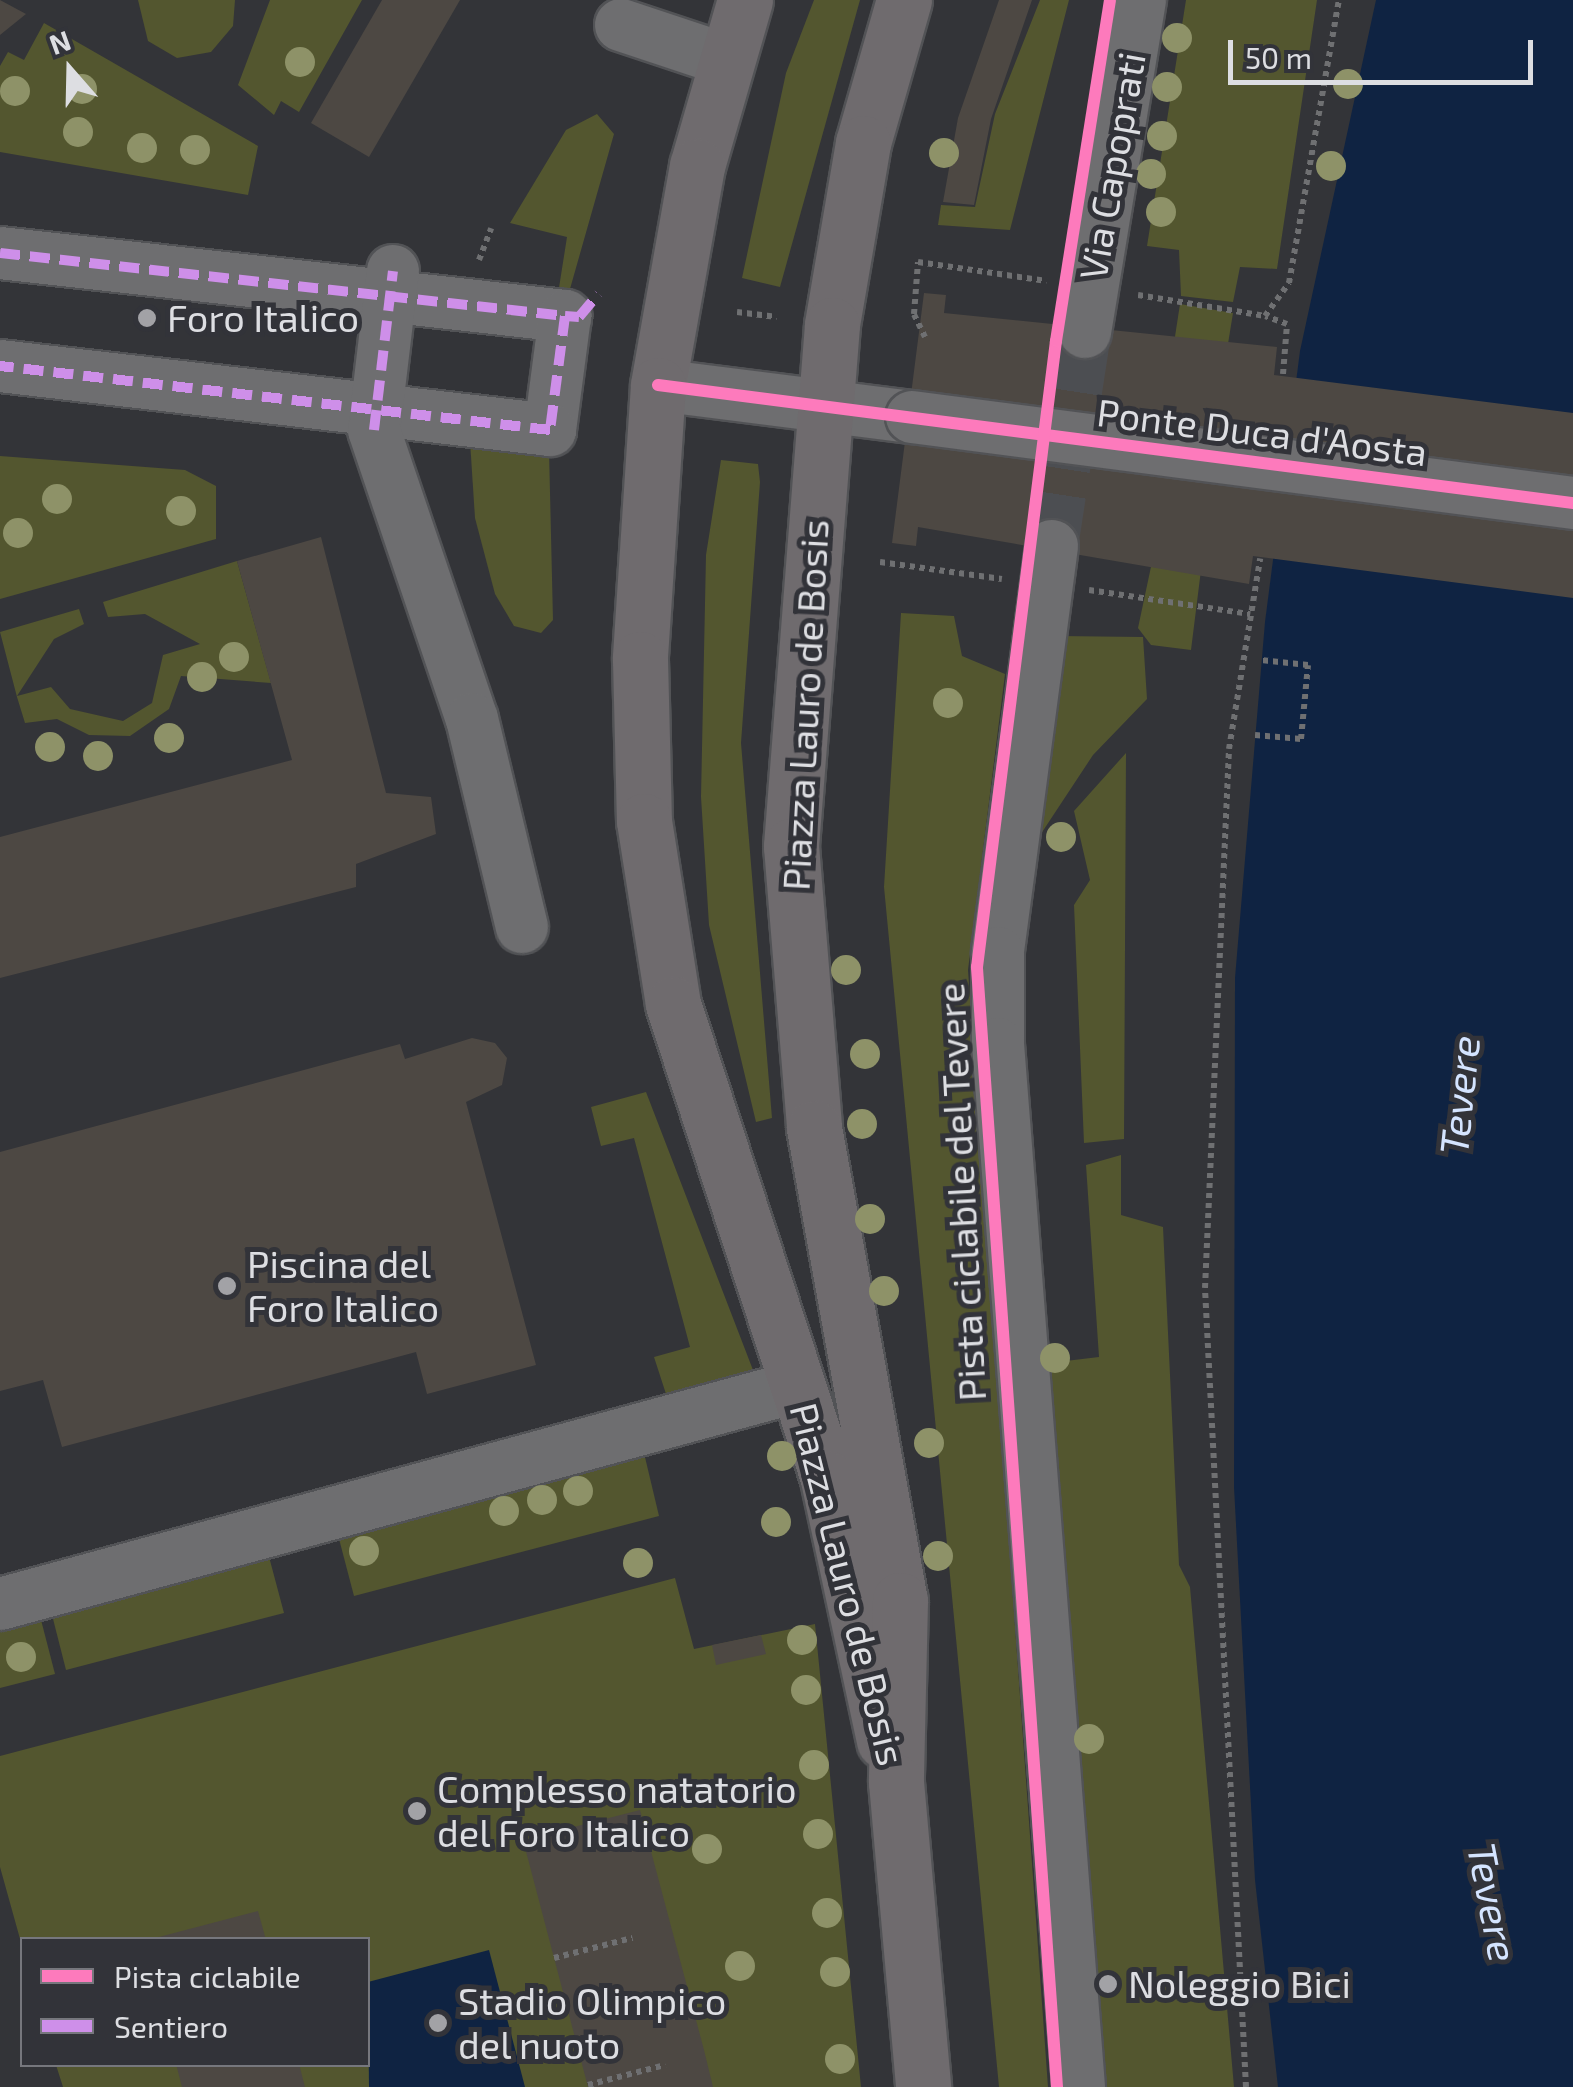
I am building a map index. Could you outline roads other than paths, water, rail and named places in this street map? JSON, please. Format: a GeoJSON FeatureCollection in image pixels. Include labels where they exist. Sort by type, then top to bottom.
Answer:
{"type":"FeatureCollection","features":[{"type":"Feature","properties":{"kind":"main road","name":"Piazza Lauro de Bosis"},"geometry":{"type":"LineString","coordinates":[[746,0],[697,166],[658,385],[638,708],[650,892],[712,1143],[799,1386],[896,1782]]}},
{"type":"Feature","properties":{"kind":"main road","name":"Piazza Lauro de Bosis"},"geometry":{"type":"LineString","coordinates":[[896,1782],[900,1600],[814,1128],[794,906],[797,704],[824,406],[863,143],[904,0]]}},
{"type":"Feature","properties":{"kind":"main road"},"geometry":{"type":"LineString","coordinates":[[896,1782],[922,2087]]}},
{"type":"Feature","properties":{"kind":"street","name":"Via Capoprati"},"geometry":{"type":"LineString","coordinates":[[1074,315],[1140,0]]}},
{"type":"Feature","properties":{"kind":"street"},"geometry":{"type":"LineString","coordinates":[[620,25],[726,60]]}},
{"type":"Feature","properties":{"kind":"street"},"geometry":{"type":"LineString","coordinates":[[0,253],[287,290],[392,282],[581,305],[550,430],[374,422],[277,393],[0,366]]}},
{"type":"Feature","properties":{"kind":"street"},"geometry":{"type":"LineString","coordinates":[[392,282],[374,422],[472,718],[522,927]]}},
{"type":"Feature","properties":{"kind":"street"},"geometry":{"type":"LineString","coordinates":[[658,385],[824,406]]}},
{"type":"Feature","properties":{"kind":"street","name":"Ponte Duca d'Aosta"},"geometry":{"type":"LineString","coordinates":[[824,406],[1573,504]]}},
{"type":"Feature","properties":{"kind":"street"},"geometry":{"type":"LineString","coordinates":[[1052,546],[998,953],[998,1044],[1080,2087]]}},
{"type":"Feature","properties":{"kind":"street"},"geometry":{"type":"LineString","coordinates":[[0,1604],[799,1386]]}},
{"type":"Feature","properties":{"kind":"water","name":"Tevere"},"geometry":{"type":"Polygon","coordinates":[[[1376,0],[1573,0],[1573,2087],[1278,2087],[1255,1880],[1234,1487],[1235,978],[1265,622],[1300,351],[1376,0]]]}},
{"type":"Feature","properties":{"kind":"water","name":"Stadio Olimpico del nuoto"},"geometry":{"type":"Polygon","coordinates":[[[489,1950],[525,2087],[369,2087],[370,1981],[489,1950]]]}},
{"type":"Feature","properties":{"kind":"tunnel"},"geometry":{"type":"LineString","coordinates":[[1052,546],[1085,332]]}},
{"type":"Feature","properties":{"kind":"place","name":"Foro Italico"},"geometry":{"type":"Point","coordinates":[147,318]}},
{"type":"Feature","properties":{"kind":"place","name":"Piscina del Foro Italico"},"geometry":{"type":"Point","coordinates":[227,1286]}},
{"type":"Feature","properties":{"kind":"place","name":"Complesso natatorio del Foro Italico"},"geometry":{"type":"Point","coordinates":[417,1811]}},
{"type":"Feature","properties":{"kind":"place","name":"Noleggio Bici"},"geometry":{"type":"Point","coordinates":[1108,1984]}},
{"type":"Feature","properties":{"kind":"place","name":"Stadio Olimpico del nuoto"},"geometry":{"type":"Point","coordinates":[438,2023]}}]}
